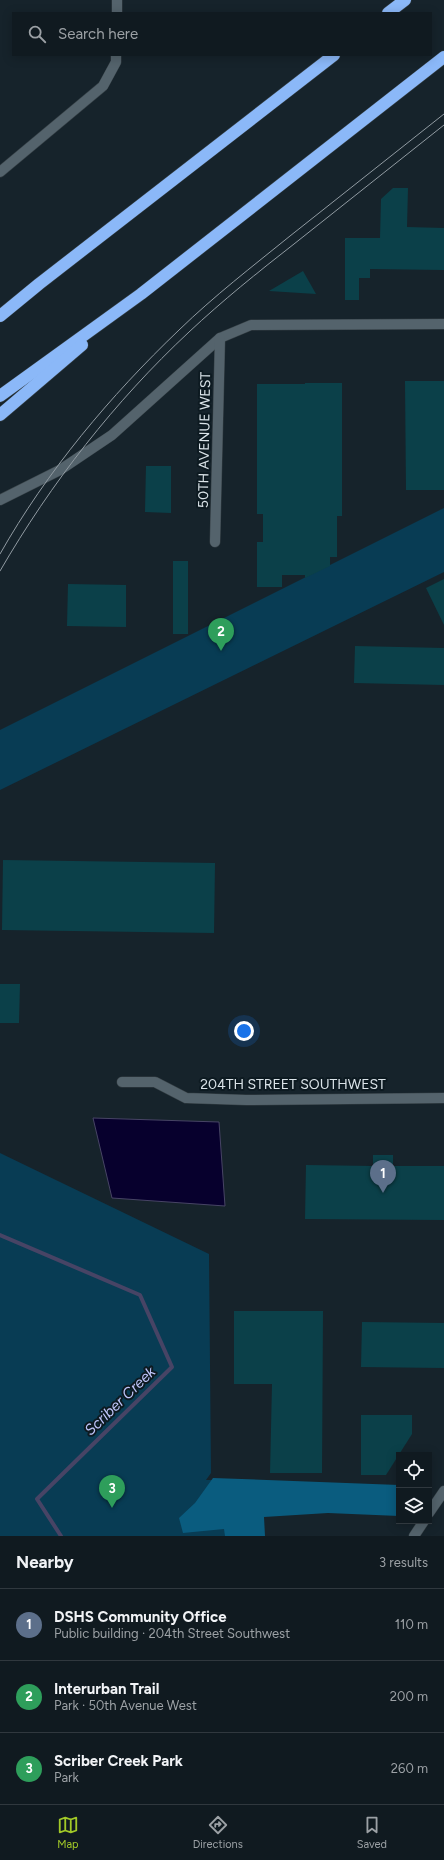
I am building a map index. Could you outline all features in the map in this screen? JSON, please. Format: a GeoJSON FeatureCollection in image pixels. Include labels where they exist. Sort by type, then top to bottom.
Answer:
{"type":"FeatureCollection","features":[{"type":"Feature","properties":{"kind":"highway"},"geometry":{"type":"LineString","coordinates":[[389,12],[405,0]]}},
{"type":"Feature","properties":{"kind":"highway"},"geometry":{"type":"LineString","coordinates":[[0,316],[39,284],[333,56]]}},
{"type":"Feature","properties":{"kind":"highway"},"geometry":{"type":"LineString","coordinates":[[0,396],[141,294],[444,57]]}},
{"type":"Feature","properties":{"kind":"highway"},"geometry":{"type":"LineString","coordinates":[[0,311],[39,284]]}},
{"type":"Feature","properties":{"kind":"highway"},"geometry":{"type":"LineString","coordinates":[[0,415],[141,294]]}},
{"type":"Feature","properties":{"kind":"street"},"geometry":{"type":"LineString","coordinates":[[117,0],[117,12]]}},
{"type":"Feature","properties":{"kind":"street"},"geometry":{"type":"LineString","coordinates":[[0,172],[103,86],[116,62],[116,56]]}},
{"type":"Feature","properties":{"kind":"street"},"geometry":{"type":"LineString","coordinates":[[0,500],[60,470],[112,435],[220,338],[251,325],[444,324]]}},
{"type":"Feature","properties":{"kind":"street","name":"50TH AVENUE WEST"},"geometry":{"type":"LineString","coordinates":[[215,542],[220,338]]}},
{"type":"Feature","properties":{"kind":"street","name":"204TH STREET SOUTHWEST"},"geometry":{"type":"LineString","coordinates":[[122,1082],[155,1082],[186,1098],[246,1100],[444,1098]]}},
{"type":"Feature","properties":{"kind":"street"},"geometry":{"type":"LineString","coordinates":[[432,1509],[444,1491]]}},
{"type":"Feature","properties":{"kind":"street"},"geometry":{"type":"LineString","coordinates":[[414,1536],[422,1524]]}},
{"type":"Feature","properties":{"kind":"shaded area"},"geometry":{"type":"Polygon","coordinates":[[[444,508],[444,572],[0,790],[0,730],[444,508]]]}},
{"type":"Feature","properties":{"kind":"shaded area"},"geometry":{"type":"Polygon","coordinates":[[[93,1118],[219,1122],[225,1206],[112,1198],[93,1118]]]}},
{"type":"Feature","properties":{"kind":"shaded area"},"geometry":{"type":"Polygon","coordinates":[[[0,1153],[209,1254],[211,1473],[206,1480],[225,1480],[225,1536],[0,1536],[0,1153]]]}},
{"type":"Feature","properties":{"kind":"shaded area"},"geometry":{"type":"Polygon","coordinates":[[[213,1478],[396,1485],[396,1516],[328,1513],[264,1517],[265,1536],[225,1536],[224,1529],[183,1533],[179,1518],[195,1503],[213,1478]]]}},
{"type":"Feature","properties":{"kind":"building"},"geometry":{"type":"Polygon","coordinates":[[[393,188],[408,188],[407,227],[444,228],[444,270],[370,269],[370,278],[359,278],[359,300],[345,300],[345,238],[380,238],[381,199],[393,188]]]}},
{"type":"Feature","properties":{"kind":"building"},"geometry":{"type":"Polygon","coordinates":[[[303,271],[316,294],[269,291],[303,271]]]}},
{"type":"Feature","properties":{"kind":"building"},"geometry":{"type":"Polygon","coordinates":[[[405,381],[444,381],[444,490],[406,490],[405,381]]]}},
{"type":"Feature","properties":{"kind":"building"},"geometry":{"type":"Polygon","coordinates":[[[342,383],[342,516],[337,516],[337,557],[330,557],[330,566],[305,578],[305,575],[282,575],[282,587],[257,587],[257,542],[263,542],[263,514],[257,514],[257,384],[342,383]]]}},
{"type":"Feature","properties":{"kind":"building"},"geometry":{"type":"Polygon","coordinates":[[[146,466],[171,466],[171,513],[145,512],[146,466]]]}},
{"type":"Feature","properties":{"kind":"building"},"geometry":{"type":"Polygon","coordinates":[[[173,561],[188,561],[188,634],[173,634],[173,561]]]}},
{"type":"Feature","properties":{"kind":"building"},"geometry":{"type":"Polygon","coordinates":[[[444,579],[444,625],[426,588],[444,579]]]}},
{"type":"Feature","properties":{"kind":"building"},"geometry":{"type":"Polygon","coordinates":[[[68,584],[126,585],[126,627],[67,626],[68,584]]]}},
{"type":"Feature","properties":{"kind":"building"},"geometry":{"type":"Polygon","coordinates":[[[355,646],[444,648],[444,685],[354,683],[355,646]]]}},
{"type":"Feature","properties":{"kind":"building"},"geometry":{"type":"Polygon","coordinates":[[[3,860],[215,863],[214,933],[2,930],[3,860]]]}},
{"type":"Feature","properties":{"kind":"building"},"geometry":{"type":"Polygon","coordinates":[[[0,984],[20,984],[19,1023],[0,1023],[0,984]]]}},
{"type":"Feature","properties":{"kind":"building"},"geometry":{"type":"Polygon","coordinates":[[[373,1155],[393,1155],[393,1166],[444,1166],[444,1220],[305,1219],[306,1165],[373,1166],[373,1155]]]}},
{"type":"Feature","properties":{"kind":"building"},"geometry":{"type":"Polygon","coordinates":[[[234,1311],[323,1311],[322,1473],[270,1473],[272,1384],[234,1384],[234,1311]]]}},
{"type":"Feature","properties":{"kind":"building"},"geometry":{"type":"Polygon","coordinates":[[[362,1322],[444,1323],[444,1368],[361,1367],[362,1322]]]}},
{"type":"Feature","properties":{"kind":"building"},"geometry":{"type":"Polygon","coordinates":[[[361,1415],[412,1415],[412,1434],[401,1452],[396,1452],[396,1459],[386,1475],[361,1475],[361,1415]]]}},
{"type":"Feature","properties":{"kind":"waterway","name":"Scriber Creek"},"geometry":{"type":"LineString","coordinates":[[0,1235],[140,1295],[172,1367],[37,1499],[61,1536]]}},
{"type":"Feature","properties":{"kind":"tram line"},"geometry":{"type":"LineString","coordinates":[[0,554],[18,523],[59,464],[104,408],[153,355],[206,305],[444,114]]}},
{"type":"Feature","properties":{"kind":"tram line"},"geometry":{"type":"LineString","coordinates":[[0,571],[41,506],[86,444],[135,386],[162,358],[240,287],[444,125]]}},
{"type":"Feature","properties":{"kind":"place","name":"Interurban Trail"},"geometry":{"type":"Point","coordinates":[221,651]}},
{"type":"Feature","properties":{"kind":"place","name":"DSHS Community Office"},"geometry":{"type":"Point","coordinates":[383,1193]}},
{"type":"Feature","properties":{"kind":"place","name":"Scriber Creek Park"},"geometry":{"type":"Point","coordinates":[112,1508]}}]}
